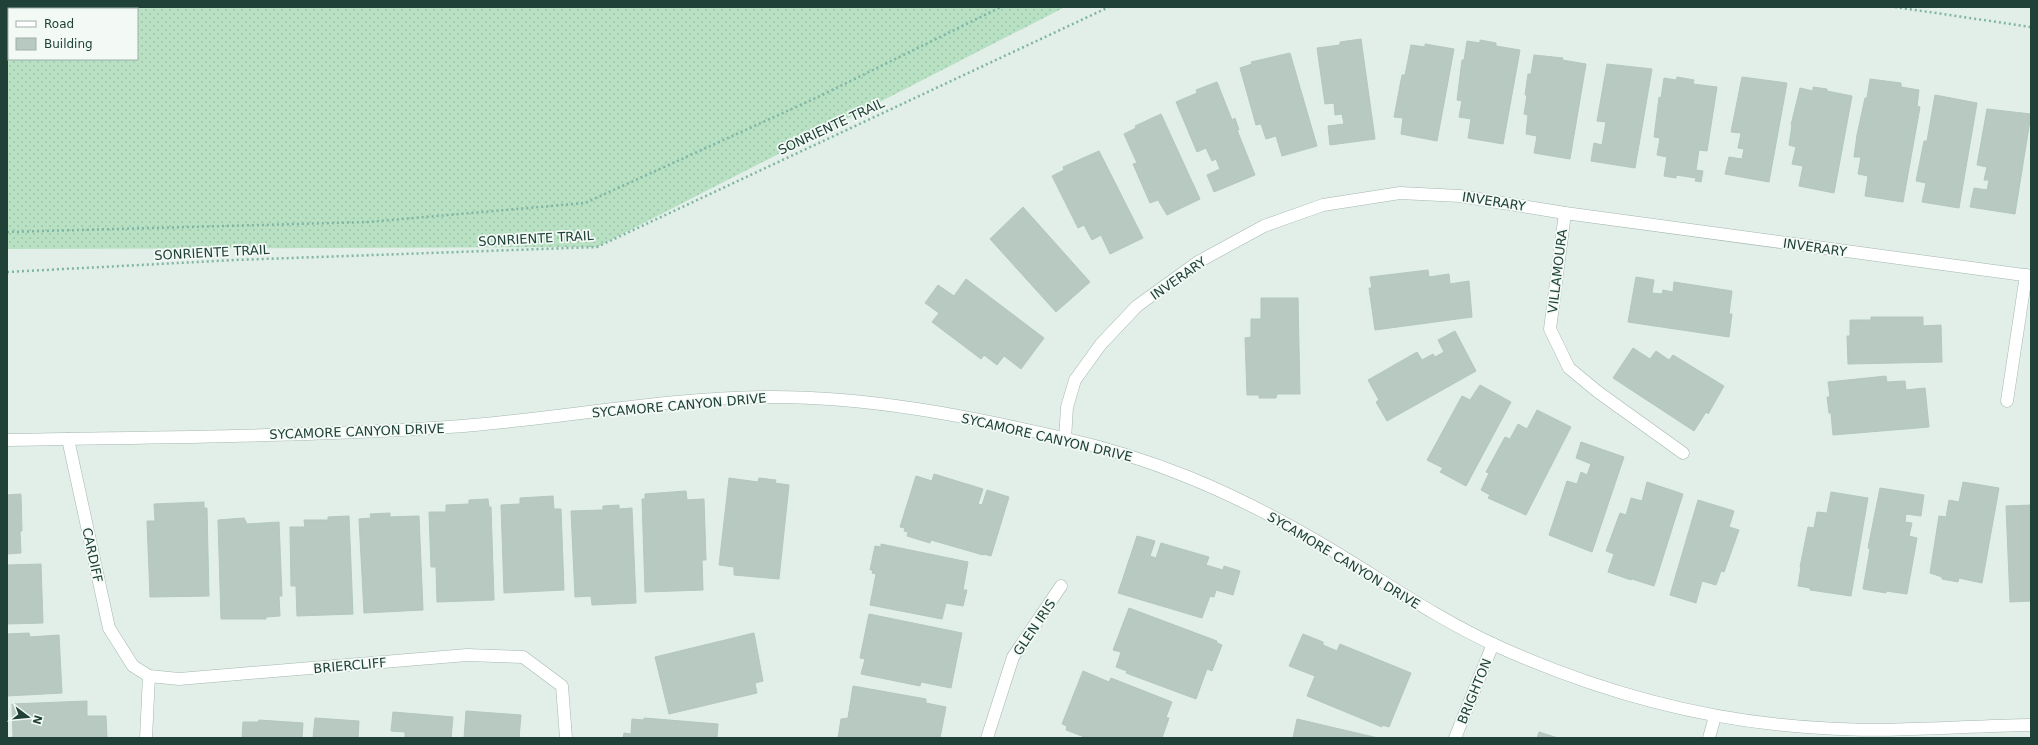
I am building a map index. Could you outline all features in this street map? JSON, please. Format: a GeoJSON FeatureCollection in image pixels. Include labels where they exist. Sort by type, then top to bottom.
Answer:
{"type":"FeatureCollection","features":[{"type":"Feature","properties":{"kind":"street","name":"INVERARY"},"geometry":{"type":"LineString","coordinates":[[1065,439],[1067,407],[1076,380],[1101,344],[1137,306],[1198,262],[1264,226],[1323,205],[1400,193],[1460,196],[1565,213],[2029,276]]}},
{"type":"Feature","properties":{"kind":"street","name":"VILLAMOURA"},"geometry":{"type":"LineString","coordinates":[[1565,213],[1550,329],[1569,368],[1598,392],[1683,453]]}},
{"type":"Feature","properties":{"kind":"street"},"geometry":{"type":"LineString","coordinates":[[2007,401],[2029,276]]}},
{"type":"Feature","properties":{"kind":"street","name":"SYCAMORE CANYON DRIVE"},"geometry":{"type":"LineString","coordinates":[[7,440],[372,432],[488,424],[682,402],[767,397],[854,400],[896,405],[1065,439],[1126,455],[1184,474],[1211,486],[1311,537],[1431,612],[1493,644],[1601,687],[1658,703],[1715,716],[1821,728],[1913,733],[2031,725]]}},
{"type":"Feature","properties":{"kind":"street","name":"CARDIFF"},"geometry":{"type":"LineString","coordinates":[[68,439],[109,628],[133,666]]}},
{"type":"Feature","properties":{"kind":"street","name":"GLEN IRIS"},"geometry":{"type":"LineString","coordinates":[[987,738],[1013,657],[1061,586]]}},
{"type":"Feature","properties":{"kind":"street","name":"BRIGHTON"},"geometry":{"type":"LineString","coordinates":[[1455,738],[1493,644]]}},
{"type":"Feature","properties":{"kind":"street","name":"BRIERCLIFF"},"geometry":{"type":"LineString","coordinates":[[133,666],[149,676],[179,679],[481,656],[523,657],[562,686],[566,738]]}},
{"type":"Feature","properties":{"kind":"street"},"geometry":{"type":"LineString","coordinates":[[146,738],[149,676]]}},
{"type":"Feature","properties":{"kind":"street"},"geometry":{"type":"LineString","coordinates":[[1710,738],[1715,716]]}},
{"type":"Feature","properties":{"kind":"path"},"geometry":{"type":"LineString","coordinates":[[7,232],[368,222],[584,203],[818,97],[1001,7]]}},
{"type":"Feature","properties":{"kind":"path","name":"SONRIENTE TRAIL"},"geometry":{"type":"LineString","coordinates":[[7,272],[235,260],[597,247],[1109,7]]}},
{"type":"Feature","properties":{"kind":"path"},"geometry":{"type":"LineString","coordinates":[[1895,7],[2031,27]]}},
{"type":"Feature","properties":{"kind":"green space"},"geometry":{"type":"Polygon","coordinates":[[[7,7],[1065,7],[597,247],[7,249],[7,7]]]}},
{"type":"Feature","properties":{"kind":"building"},"geometry":{"type":"Polygon","coordinates":[[[1361,39],[1375,139],[1330,145],[1328,126],[1344,124],[1342,114],[1335,115],[1334,103],[1325,104],[1317,48],[1340,45],[1340,42],[1361,39]]]}},
{"type":"Feature","properties":{"kind":"building"},"geometry":{"type":"Polygon","coordinates":[[[1480,40],[1496,43],[1496,46],[1520,50],[1503,144],[1468,138],[1471,119],[1459,117],[1462,101],[1457,100],[1462,60],[1464,60],[1467,41],[1480,43],[1480,40]]]}},
{"type":"Feature","properties":{"kind":"building"},"geometry":{"type":"Polygon","coordinates":[[[1425,44],[1454,49],[1437,141],[1401,134],[1403,118],[1394,117],[1402,75],[1405,75],[1411,45],[1425,47],[1425,44]]]}},
{"type":"Feature","properties":{"kind":"building"},"geometry":{"type":"Polygon","coordinates":[[[1290,53],[1317,146],[1282,156],[1276,136],[1266,139],[1261,124],[1256,125],[1240,68],[1252,64],[1251,62],[1290,53]]]}},
{"type":"Feature","properties":{"kind":"building"},"geometry":{"type":"Polygon","coordinates":[[[1534,55],[1563,58],[1562,60],[1586,64],[1570,159],[1534,153],[1537,136],[1526,134],[1528,115],[1524,114],[1527,95],[1525,95],[1528,74],[1531,74],[1534,55]]]}},
{"type":"Feature","properties":{"kind":"building"},"geometry":{"type":"Polygon","coordinates":[[[1607,64],[1652,69],[1635,168],[1591,161],[1594,143],[1602,145],[1606,122],[1597,121],[1607,64]]]}},
{"type":"Feature","properties":{"kind":"building"},"geometry":{"type":"Polygon","coordinates":[[[1677,77],[1694,80],[1693,84],[1717,87],[1707,151],[1699,150],[1696,170],[1703,171],[1701,182],[1695,181],[1696,178],[1676,175],[1676,178],[1664,176],[1667,157],[1657,155],[1660,138],[1654,137],[1659,97],[1661,98],[1664,78],[1676,80],[1677,77]]]}},
{"type":"Feature","properties":{"kind":"building"},"geometry":{"type":"Polygon","coordinates":[[[1742,77],[1787,83],[1769,182],[1725,174],[1729,157],[1742,159],[1744,149],[1738,148],[1741,133],[1731,132],[1742,77]]]}},
{"type":"Feature","properties":{"kind":"building"},"geometry":{"type":"Polygon","coordinates":[[[1870,79],[1901,83],[1901,87],[1919,90],[1917,106],[1920,107],[1903,202],[1865,196],[1868,176],[1858,174],[1861,157],[1854,157],[1857,135],[1865,98],[1867,98],[1870,79]]]}},
{"type":"Feature","properties":{"kind":"building"},"geometry":{"type":"Polygon","coordinates":[[[1217,82],[1232,120],[1235,118],[1239,130],[1237,130],[1255,175],[1214,192],[1207,175],[1220,169],[1216,159],[1212,161],[1206,148],[1197,152],[1176,102],[1197,93],[1196,90],[1217,82]]]}},
{"type":"Feature","properties":{"kind":"building"},"geometry":{"type":"Polygon","coordinates":[[[1813,87],[1852,96],[1834,193],[1799,186],[1803,166],[1792,164],[1796,147],[1789,145],[1791,125],[1800,88],[1813,91],[1813,87]]]}},
{"type":"Feature","properties":{"kind":"building"},"geometry":{"type":"Polygon","coordinates":[[[1935,95],[1977,103],[1959,208],[1922,202],[1926,183],[1916,181],[1924,141],[1927,141],[1935,95]]]}},
{"type":"Feature","properties":{"kind":"building"},"geometry":{"type":"Polygon","coordinates":[[[1987,109],[2031,114],[2015,214],[1970,207],[1974,188],[1987,190],[1989,180],[1984,180],[1987,167],[1977,165],[1987,109]]]}},
{"type":"Feature","properties":{"kind":"building"},"geometry":{"type":"Polygon","coordinates":[[[1161,114],[1200,199],[1167,215],[1158,200],[1150,203],[1133,164],[1137,163],[1124,134],[1136,128],[1135,126],[1161,114]]]}},
{"type":"Feature","properties":{"kind":"building"},"geometry":{"type":"Polygon","coordinates":[[[1099,151],[1143,238],[1110,254],[1101,235],[1092,240],[1084,225],[1078,228],[1052,176],[1064,170],[1063,167],[1099,151]]]}},
{"type":"Feature","properties":{"kind":"building"},"geometry":{"type":"Polygon","coordinates":[[[1023,207],[1090,282],[1056,312],[990,239],[1023,207]]]}},
{"type":"Feature","properties":{"kind":"building"},"geometry":{"type":"Polygon","coordinates":[[[1428,270],[1429,277],[1449,274],[1450,284],[1469,281],[1472,317],[1375,330],[1369,288],[1372,288],[1370,277],[1428,270]]]}},
{"type":"Feature","properties":{"kind":"building"},"geometry":{"type":"Polygon","coordinates":[[[1636,277],[1654,280],[1652,293],[1662,294],[1663,290],[1673,292],[1674,282],[1732,291],[1729,314],[1732,314],[1729,337],[1628,322],[1636,277]]]}},
{"type":"Feature","properties":{"kind":"building"},"geometry":{"type":"Polygon","coordinates":[[[966,279],[1044,338],[1021,369],[1004,356],[997,365],[984,355],[981,359],[932,322],[939,313],[925,303],[938,285],[954,296],[966,279]]]}},
{"type":"Feature","properties":{"kind":"building"},"geometry":{"type":"Polygon","coordinates":[[[1261,298],[1298,298],[1300,394],[1277,394],[1276,398],[1259,398],[1259,395],[1247,395],[1245,338],[1251,337],[1251,319],[1261,319],[1261,298]]]}},
{"type":"Feature","properties":{"kind":"building"},"geometry":{"type":"Polygon","coordinates":[[[1871,317],[1923,317],[1923,326],[1941,325],[1942,362],[1848,364],[1847,336],[1850,336],[1850,320],[1871,320],[1871,317]]]}},
{"type":"Feature","properties":{"kind":"building"},"geometry":{"type":"Polygon","coordinates":[[[1455,331],[1476,371],[1387,421],[1376,402],[1379,400],[1368,380],[1417,352],[1422,360],[1433,354],[1435,357],[1444,352],[1438,340],[1455,331]]]}},
{"type":"Feature","properties":{"kind":"building"},"geometry":{"type":"Polygon","coordinates":[[[1633,348],[1650,359],[1656,351],[1669,360],[1673,355],[1724,386],[1708,414],[1706,412],[1694,431],[1613,378],[1633,348]]]}},
{"type":"Feature","properties":{"kind":"building"},"geometry":{"type":"Polygon","coordinates":[[[1886,376],[1887,382],[1905,381],[1906,390],[1925,388],[1929,427],[1833,435],[1831,413],[1829,413],[1827,397],[1830,397],[1828,382],[1886,376]]]}},
{"type":"Feature","properties":{"kind":"building"},"geometry":{"type":"Polygon","coordinates":[[[1480,385],[1511,402],[1466,486],[1440,472],[1443,468],[1427,460],[1462,396],[1470,400],[1480,385]]]}},
{"type":"Feature","properties":{"kind":"building"},"geometry":{"type":"Polygon","coordinates":[[[1537,410],[1571,427],[1526,515],[1488,498],[1490,495],[1481,490],[1489,473],[1486,472],[1505,437],[1510,439],[1518,424],[1527,429],[1537,410]]]}},
{"type":"Feature","properties":{"kind":"building"},"geometry":{"type":"Polygon","coordinates":[[[1581,442],[1624,457],[1592,552],[1549,535],[1567,481],[1577,484],[1581,472],[1587,475],[1591,464],[1576,458],[1581,442]]]}},
{"type":"Feature","properties":{"kind":"building"},"geometry":{"type":"Polygon","coordinates":[[[934,474],[983,489],[978,504],[982,505],[987,490],[1009,497],[991,556],[931,540],[930,543],[907,536],[908,532],[904,531],[905,528],[900,527],[916,476],[932,481],[934,474]]]}},
{"type":"Feature","properties":{"kind":"building"},"geometry":{"type":"Polygon","coordinates":[[[729,478],[758,482],[759,478],[776,480],[775,483],[789,485],[779,579],[734,575],[734,567],[719,565],[729,478]]]}},
{"type":"Feature","properties":{"kind":"building"},"geometry":{"type":"Polygon","coordinates":[[[1647,482],[1683,494],[1654,586],[1608,572],[1614,554],[1606,551],[1620,513],[1626,515],[1631,498],[1642,501],[1647,482]]]}},
{"type":"Feature","properties":{"kind":"building"},"geometry":{"type":"Polygon","coordinates":[[[1963,482],[1999,488],[1982,583],[1959,578],[1958,582],[1942,579],[1942,577],[1930,573],[1939,516],[1946,517],[1949,500],[1959,502],[1963,482]]]}},
{"type":"Feature","properties":{"kind":"building"},"geometry":{"type":"Polygon","coordinates":[[[1880,488],[1924,495],[1921,516],[1906,514],[1905,522],[1912,523],[1909,536],[1917,538],[1907,594],[1886,591],[1886,593],[1863,589],[1870,549],[1868,548],[1880,488]]]}},
{"type":"Feature","properties":{"kind":"building"},"geometry":{"type":"Polygon","coordinates":[[[686,491],[687,500],[704,499],[706,560],[702,560],[703,590],[645,592],[642,499],[645,499],[645,494],[686,491]]]}},
{"type":"Feature","properties":{"kind":"building"},"geometry":{"type":"Polygon","coordinates":[[[1831,492],[1868,498],[1851,596],[1810,590],[1810,588],[1798,586],[1800,567],[1808,527],[1814,528],[1817,512],[1827,513],[1831,492]]]}},
{"type":"Feature","properties":{"kind":"building"},"geometry":{"type":"Polygon","coordinates":[[[21,494],[21,553],[7,554],[7,495],[21,494]]]}},
{"type":"Feature","properties":{"kind":"building"},"geometry":{"type":"Polygon","coordinates":[[[553,496],[554,509],[561,509],[564,590],[504,593],[501,505],[520,504],[520,498],[553,496]]]}},
{"type":"Feature","properties":{"kind":"building"},"geometry":{"type":"Polygon","coordinates":[[[488,499],[489,507],[491,507],[494,600],[437,602],[436,567],[431,567],[429,512],[446,512],[446,505],[469,504],[469,500],[488,499]]]}},
{"type":"Feature","properties":{"kind":"building"},"geometry":{"type":"Polygon","coordinates":[[[1698,500],[1734,511],[1729,527],[1739,530],[1724,572],[1721,571],[1716,585],[1702,581],[1696,603],[1670,595],[1698,500]]]}},
{"type":"Feature","properties":{"kind":"building"},"geometry":{"type":"Polygon","coordinates":[[[204,502],[204,508],[207,508],[209,596],[150,597],[147,521],[155,521],[154,504],[204,502]]]}},
{"type":"Feature","properties":{"kind":"building"},"geometry":{"type":"Polygon","coordinates":[[[619,505],[619,509],[632,508],[636,603],[592,605],[591,596],[575,597],[571,511],[603,510],[603,506],[619,505]]]}},
{"type":"Feature","properties":{"kind":"building"},"geometry":{"type":"Polygon","coordinates":[[[2031,505],[2031,601],[2010,602],[2006,506],[2031,505]]]}},
{"type":"Feature","properties":{"kind":"building"},"geometry":{"type":"Polygon","coordinates":[[[390,513],[390,517],[419,516],[423,610],[364,613],[359,519],[371,518],[370,514],[390,513]]]}},
{"type":"Feature","properties":{"kind":"building"},"geometry":{"type":"Polygon","coordinates":[[[349,516],[353,614],[297,616],[296,586],[291,586],[290,527],[305,527],[304,520],[328,520],[328,517],[349,516]]]}},
{"type":"Feature","properties":{"kind":"building"},"geometry":{"type":"Polygon","coordinates":[[[244,518],[247,524],[279,522],[282,596],[279,596],[280,616],[266,617],[266,619],[221,619],[218,520],[244,518]]]}},
{"type":"Feature","properties":{"kind":"building"},"geometry":{"type":"Polygon","coordinates":[[[1137,536],[1155,541],[1150,556],[1156,558],[1161,543],[1209,557],[1206,565],[1223,570],[1224,566],[1240,571],[1233,595],[1216,590],[1214,597],[1210,596],[1202,618],[1118,593],[1137,536]]]}},
{"type":"Feature","properties":{"kind":"building"},"geometry":{"type":"Polygon","coordinates":[[[881,544],[968,562],[963,590],[967,590],[963,606],[946,603],[942,619],[870,605],[876,574],[872,573],[873,570],[870,570],[875,546],[881,547],[881,544]]]}},
{"type":"Feature","properties":{"kind":"building"},"geometry":{"type":"Polygon","coordinates":[[[41,564],[43,623],[7,624],[7,565],[41,564]]]}},
{"type":"Feature","properties":{"kind":"building"},"geometry":{"type":"Polygon","coordinates":[[[1129,608],[1217,641],[1217,643],[1222,645],[1212,671],[1207,669],[1196,699],[1126,673],[1127,671],[1116,667],[1121,652],[1113,650],[1129,608]]]}},
{"type":"Feature","properties":{"kind":"building"},"geometry":{"type":"Polygon","coordinates":[[[869,614],[962,633],[951,688],[921,682],[920,686],[861,674],[865,659],[860,658],[869,614]]]}},
{"type":"Feature","properties":{"kind":"building"},"geometry":{"type":"Polygon","coordinates":[[[29,633],[30,637],[59,635],[62,693],[7,696],[7,634],[29,633]]]}},
{"type":"Feature","properties":{"kind":"building"},"geometry":{"type":"Polygon","coordinates":[[[754,633],[763,681],[755,683],[757,693],[669,714],[655,657],[754,633]]]}},
{"type":"Feature","properties":{"kind":"building"},"geometry":{"type":"Polygon","coordinates":[[[1303,634],[1323,642],[1323,645],[1337,651],[1340,644],[1411,673],[1389,727],[1382,725],[1382,727],[1307,696],[1315,676],[1289,666],[1303,634]]]}},
{"type":"Feature","properties":{"kind":"building"},"geometry":{"type":"Polygon","coordinates":[[[1083,671],[1109,682],[1111,678],[1172,702],[1166,717],[1169,718],[1162,738],[1087,738],[1066,730],[1067,726],[1062,724],[1083,671]]]}},
{"type":"Feature","properties":{"kind":"building"},"geometry":{"type":"Polygon","coordinates":[[[853,686],[926,699],[926,703],[946,707],[940,738],[838,738],[841,719],[848,718],[853,686]]]}},
{"type":"Feature","properties":{"kind":"building"},"geometry":{"type":"Polygon","coordinates":[[[87,701],[87,716],[106,716],[107,738],[7,738],[13,737],[12,704],[87,701]]]}},
{"type":"Feature","properties":{"kind":"building"},"geometry":{"type":"Polygon","coordinates":[[[466,711],[521,715],[519,738],[464,738],[466,711]]]}},
{"type":"Feature","properties":{"kind":"building"},"geometry":{"type":"Polygon","coordinates":[[[393,712],[453,717],[451,738],[405,738],[405,732],[391,731],[393,712]]]}},
{"type":"Feature","properties":{"kind":"building"},"geometry":{"type":"Polygon","coordinates":[[[315,718],[359,721],[358,738],[313,738],[315,718]]]}},
{"type":"Feature","properties":{"kind":"building"},"geometry":{"type":"Polygon","coordinates":[[[644,718],[718,724],[717,738],[623,738],[624,733],[631,734],[632,719],[644,720],[644,718]]]}},
{"type":"Feature","properties":{"kind":"building"},"geometry":{"type":"Polygon","coordinates":[[[1297,719],[1378,738],[1293,738],[1297,719]]]}},
{"type":"Feature","properties":{"kind":"building"},"geometry":{"type":"Polygon","coordinates":[[[259,720],[303,723],[302,738],[242,738],[243,722],[258,722],[259,720]]]}},
{"type":"Feature","properties":{"kind":"building"},"geometry":{"type":"Polygon","coordinates":[[[1539,732],[1558,738],[1537,738],[1539,732]]]}}]}
